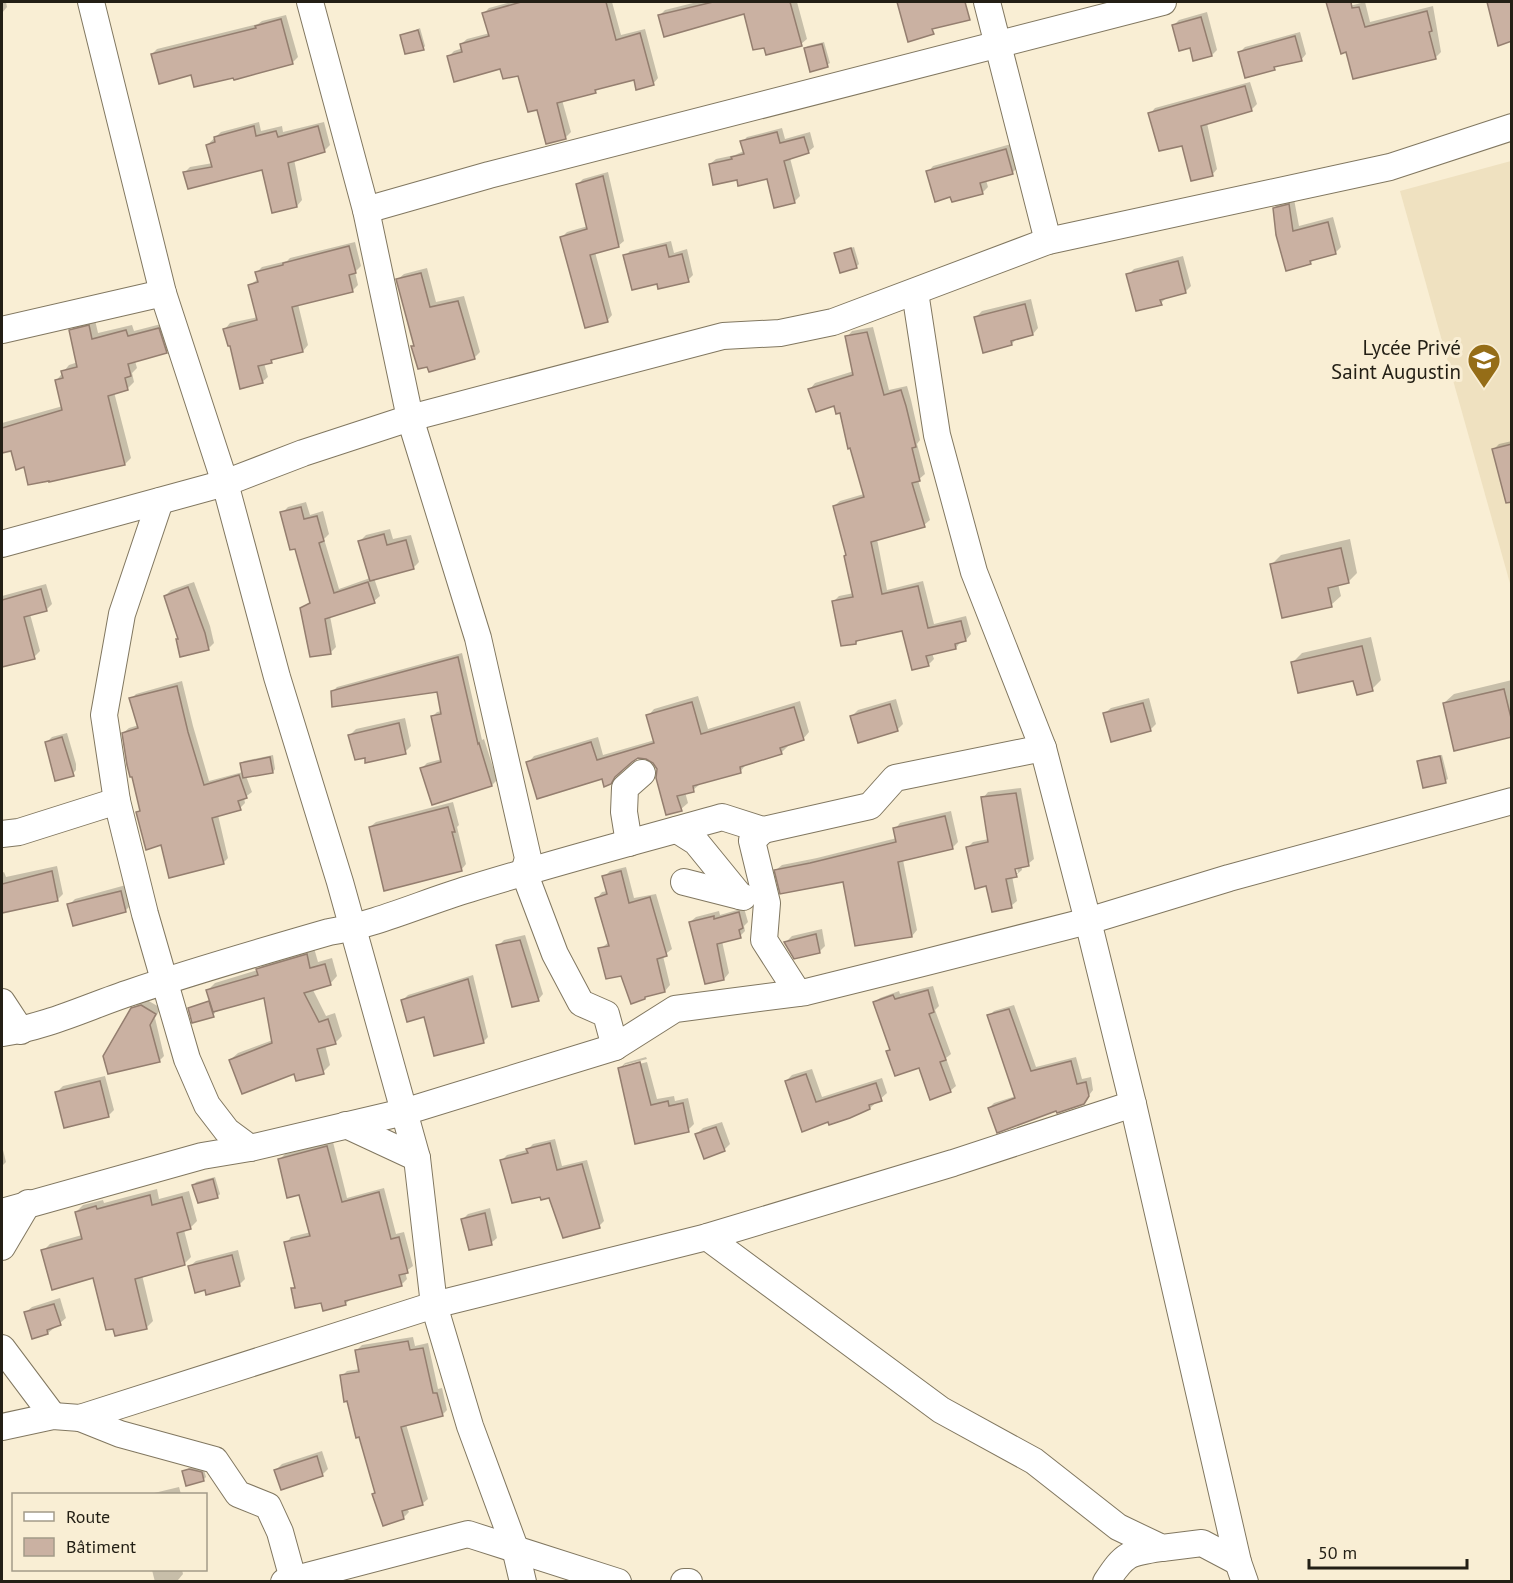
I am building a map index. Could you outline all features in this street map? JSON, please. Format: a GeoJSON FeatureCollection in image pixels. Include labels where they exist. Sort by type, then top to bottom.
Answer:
{"type":"FeatureCollection","features":[{"type":"Feature","properties":{"kind":"street"},"geometry":{"type":"LineString","coordinates":[[91,2],[163,293],[225,483],[277,677],[340,882],[417,1158],[434,1305],[470,1426],[515,1548],[523,1581]]}},
{"type":"Feature","properties":{"kind":"street"},"geometry":{"type":"LineString","coordinates":[[310,2],[366,210],[410,418],[478,638],[528,858],[524,873],[555,954],[581,1003],[606,1014],[615,1047]]}},
{"type":"Feature","properties":{"kind":"street"},"geometry":{"type":"LineString","coordinates":[[987,2],[1048,241]]}},
{"type":"Feature","properties":{"kind":"street"},"geometry":{"type":"LineString","coordinates":[[366,210],[489,175],[1163,2]]}},
{"type":"Feature","properties":{"kind":"street"},"geometry":{"type":"LineString","coordinates":[[2,544],[225,483],[303,453],[410,418],[723,336],[780,333],[832,322],[1048,241],[1390,167],[1512,127]]}},
{"type":"Feature","properties":{"kind":"street"},"geometry":{"type":"LineString","coordinates":[[915,292],[937,435],[974,572],[1043,748],[1133,1104],[1242,1572]]}},
{"type":"Feature","properties":{"kind":"street"},"geometry":{"type":"LineString","coordinates":[[2,330],[163,293]]}},
{"type":"Feature","properties":{"kind":"street"},"geometry":{"type":"LineString","coordinates":[[160,501],[122,614],[104,715],[117,801],[187,1059],[207,1105],[226,1131],[250,1148]]}},
{"type":"Feature","properties":{"kind":"street"},"geometry":{"type":"LineString","coordinates":[[2,1002],[11,1032],[164,981],[329,932],[352,928],[467,889],[722,817],[763,830],[870,806],[896,778],[1043,748]]}},
{"type":"Feature","properties":{"kind":"street"},"geometry":{"type":"LineString","coordinates":[[629,843],[624,812],[625,788],[642,773]]}},
{"type":"Feature","properties":{"kind":"street"},"geometry":{"type":"LineString","coordinates":[[2,834],[19,832],[117,801]]}},
{"type":"Feature","properties":{"kind":"street"},"geometry":{"type":"LineString","coordinates":[[2,1212],[202,1156],[250,1148],[404,1112],[615,1047],[675,1009],[798,993],[1088,921],[1229,878],[1512,801]]}},
{"type":"Feature","properties":{"kind":"street"},"geometry":{"type":"LineString","coordinates":[[677,830],[696,842],[740,896]]}},
{"type":"Feature","properties":{"kind":"street"},"geometry":{"type":"LineString","coordinates":[[763,830],[752,841],[767,903],[764,940],[798,993]]}},
{"type":"Feature","properties":{"kind":"street"},"geometry":{"type":"LineString","coordinates":[[684,882],[767,903]]}},
{"type":"Feature","properties":{"kind":"street"},"geometry":{"type":"LineString","coordinates":[[80,1418],[434,1305],[707,1237],[953,1163],[1133,1104]]}},
{"type":"Feature","properties":{"kind":"street"},"geometry":{"type":"LineString","coordinates":[[346,1125],[417,1158]]}},
{"type":"Feature","properties":{"kind":"street"},"geometry":{"type":"LineString","coordinates":[[2,1247],[28,1203]]}},
{"type":"Feature","properties":{"kind":"street"},"geometry":{"type":"LineString","coordinates":[[707,1237],[940,1410],[1034,1461],[1118,1527],[1162,1548]]}},
{"type":"Feature","properties":{"kind":"street"},"geometry":{"type":"LineString","coordinates":[[2,1348],[53,1416]]}},
{"type":"Feature","properties":{"kind":"street"},"geometry":{"type":"LineString","coordinates":[[2,1427],[53,1416],[80,1418],[120,1434],[215,1460],[238,1494],[268,1506],[279,1532],[290,1581],[468,1534],[618,1581]]}},
{"type":"Feature","properties":{"kind":"street"},"geometry":{"type":"LineString","coordinates":[[1106,1581],[1120,1560],[1136,1552],[1202,1543],[1242,1572]]}},
{"type":"Feature","properties":{"kind":"street"},"geometry":{"type":"LineString","coordinates":[[684,1581],[689,1581]]}},
{"type":"Feature","properties":{"kind":"shaded area","name":"Lycée Privé Saint Augustin"},"geometry":{"type":"Polygon","coordinates":[[[1511,161],[1511,587],[1400,191],[1511,161]]]}},
{"type":"Feature","properties":{"kind":"building"},"geometry":{"type":"Polygon","coordinates":[[[521,2],[606,2],[616,40],[640,33],[654,85],[636,90],[634,80],[557,103],[566,139],[546,144],[537,110],[528,112],[518,76],[503,79],[500,69],[454,82],[447,56],[462,52],[460,44],[489,36],[482,13],[521,2]]]}},
{"type":"Feature","properties":{"kind":"building"},"geometry":{"type":"Polygon","coordinates":[[[713,2],[790,2],[802,46],[766,55],[764,48],[753,50],[744,14],[664,37],[658,15],[713,2]]]}},
{"type":"Feature","properties":{"kind":"building"},"geometry":{"type":"Polygon","coordinates":[[[897,2],[965,2],[970,20],[932,29],[934,34],[908,42],[897,2]]]}},
{"type":"Feature","properties":{"kind":"building"},"geometry":{"type":"Polygon","coordinates":[[[1326,2],[1351,2],[1352,8],[1359,7],[1365,27],[1427,11],[1432,31],[1429,32],[1436,59],[1353,79],[1346,52],[1341,54],[1326,2]]]}},
{"type":"Feature","properties":{"kind":"building"},"geometry":{"type":"Polygon","coordinates":[[[1487,2],[1512,2],[1512,41],[1498,46],[1487,2]]]}},
{"type":"Feature","properties":{"kind":"building"},"geometry":{"type":"Polygon","coordinates":[[[1201,17],[1212,56],[1193,61],[1190,48],[1179,51],[1172,25],[1201,17]]]}},
{"type":"Feature","properties":{"kind":"building"},"geometry":{"type":"Polygon","coordinates":[[[281,19],[293,64],[234,80],[233,78],[194,87],[191,75],[159,84],[151,54],[256,28],[255,26],[281,19]]]}},
{"type":"Feature","properties":{"kind":"building"},"geometry":{"type":"Polygon","coordinates":[[[418,30],[424,50],[405,54],[400,35],[418,30]]]}},
{"type":"Feature","properties":{"kind":"building"},"geometry":{"type":"Polygon","coordinates":[[[1295,36],[1302,61],[1274,67],[1275,70],[1245,78],[1238,52],[1295,36]]]}},
{"type":"Feature","properties":{"kind":"building"},"geometry":{"type":"Polygon","coordinates":[[[822,44],[828,67],[810,72],[804,48],[822,44]]]}},
{"type":"Feature","properties":{"kind":"building"},"geometry":{"type":"Polygon","coordinates":[[[1245,86],[1252,111],[1201,126],[1213,176],[1191,181],[1182,146],[1159,151],[1148,113],[1245,86]]]}},
{"type":"Feature","properties":{"kind":"building"},"geometry":{"type":"Polygon","coordinates":[[[254,126],[256,136],[276,131],[278,137],[318,126],[325,152],[288,163],[297,207],[272,213],[262,170],[188,189],[183,172],[212,167],[206,145],[215,142],[214,137],[254,126]]]}},
{"type":"Feature","properties":{"kind":"building"},"geometry":{"type":"Polygon","coordinates":[[[777,132],[780,143],[804,137],[809,153],[784,161],[795,203],[774,208],[767,179],[738,186],[737,180],[713,185],[709,164],[744,154],[740,141],[777,132]]]}},
{"type":"Feature","properties":{"kind":"building"},"geometry":{"type":"Polygon","coordinates":[[[1006,149],[1013,174],[980,183],[983,194],[952,202],[950,197],[935,202],[926,171],[1006,149]]]}},
{"type":"Feature","properties":{"kind":"building"},"geometry":{"type":"Polygon","coordinates":[[[603,176],[619,247],[590,255],[608,322],[585,328],[560,237],[587,229],[576,184],[603,176]]]}},
{"type":"Feature","properties":{"kind":"building"},"geometry":{"type":"Polygon","coordinates":[[[1289,204],[1293,231],[1328,222],[1336,254],[1286,271],[1276,235],[1273,208],[1289,204]]]}},
{"type":"Feature","properties":{"kind":"building"},"geometry":{"type":"Polygon","coordinates":[[[666,245],[669,257],[682,254],[689,282],[658,289],[657,284],[632,290],[623,255],[666,245]]]}},
{"type":"Feature","properties":{"kind":"building"},"geometry":{"type":"Polygon","coordinates":[[[349,246],[356,273],[349,275],[353,292],[292,307],[303,352],[271,360],[272,363],[258,366],[263,383],[240,389],[230,346],[228,346],[223,329],[257,320],[248,285],[258,282],[255,272],[349,246]]]}},
{"type":"Feature","properties":{"kind":"building"},"geometry":{"type":"Polygon","coordinates":[[[851,248],[857,268],[840,273],[834,253],[851,248]]]}},
{"type":"Feature","properties":{"kind":"building"},"geometry":{"type":"Polygon","coordinates":[[[1178,261],[1186,293],[1160,300],[1162,305],[1136,311],[1126,274],[1178,261]]]}},
{"type":"Feature","properties":{"kind":"building"},"geometry":{"type":"Polygon","coordinates":[[[421,273],[430,307],[458,301],[475,359],[429,372],[427,367],[418,369],[396,279],[421,273]]]}},
{"type":"Feature","properties":{"kind":"building"},"geometry":{"type":"Polygon","coordinates":[[[1025,304],[1033,335],[1011,341],[1012,345],[983,353],[974,317],[1025,304]]]}},
{"type":"Feature","properties":{"kind":"building"},"geometry":{"type":"Polygon","coordinates":[[[89,325],[92,339],[126,330],[128,336],[159,328],[167,353],[128,364],[131,376],[125,378],[128,390],[108,396],[125,465],[28,485],[24,467],[16,470],[11,451],[2,453],[2,428],[62,410],[55,380],[63,378],[61,371],[77,367],[69,330],[89,325]]]}},
{"type":"Feature","properties":{"kind":"building"},"geometry":{"type":"Polygon","coordinates":[[[867,332],[884,395],[901,390],[906,406],[916,447],[912,448],[920,481],[912,483],[925,527],[871,542],[882,594],[918,586],[928,628],[961,621],[966,641],[955,644],[956,649],[926,656],[929,666],[912,670],[902,631],[841,646],[832,601],[853,597],[844,556],[846,555],[833,506],[864,497],[850,448],[848,449],[840,413],[836,414],[834,406],[816,412],[808,389],[853,375],[845,336],[867,332]]]}},
{"type":"Feature","properties":{"kind":"building"},"geometry":{"type":"Polygon","coordinates":[[[1512,444],[1512,502],[1506,503],[1492,449],[1512,444]]]}},
{"type":"Feature","properties":{"kind":"building"},"geometry":{"type":"Polygon","coordinates":[[[301,507],[304,519],[317,516],[324,541],[319,543],[334,593],[368,582],[375,603],[325,619],[331,654],[310,657],[300,608],[310,603],[295,549],[290,550],[280,512],[301,507]]]}},
{"type":"Feature","properties":{"kind":"building"},"geometry":{"type":"Polygon","coordinates":[[[384,534],[387,545],[406,540],[414,569],[370,581],[358,541],[384,534]]]}},
{"type":"Feature","properties":{"kind":"building"},"geometry":{"type":"Polygon","coordinates":[[[1341,548],[1349,583],[1328,588],[1332,607],[1282,618],[1270,564],[1341,548]]]}},
{"type":"Feature","properties":{"kind":"building"},"geometry":{"type":"Polygon","coordinates":[[[188,587],[209,650],[180,657],[176,639],[178,639],[164,596],[188,587]]]}},
{"type":"Feature","properties":{"kind":"building"},"geometry":{"type":"Polygon","coordinates":[[[41,589],[47,611],[24,617],[35,659],[2,667],[2,600],[41,589]]]}},
{"type":"Feature","properties":{"kind":"building"},"geometry":{"type":"Polygon","coordinates":[[[1362,646],[1373,691],[1357,695],[1353,681],[1298,693],[1291,662],[1362,646]]]}},
{"type":"Feature","properties":{"kind":"building"},"geometry":{"type":"Polygon","coordinates":[[[458,657],[478,744],[492,786],[432,805],[420,768],[441,762],[431,716],[441,714],[437,692],[332,707],[331,691],[458,657]]]}},
{"type":"Feature","properties":{"kind":"building"},"geometry":{"type":"Polygon","coordinates":[[[177,686],[204,785],[239,775],[247,798],[238,801],[241,810],[212,818],[224,864],[169,878],[161,845],[146,850],[136,812],[140,811],[127,765],[122,733],[138,728],[129,698],[177,686]]]}},
{"type":"Feature","properties":{"kind":"building"},"geometry":{"type":"Polygon","coordinates":[[[1504,689],[1512,722],[1512,737],[1454,751],[1443,703],[1504,689]]]}},
{"type":"Feature","properties":{"kind":"building"},"geometry":{"type":"Polygon","coordinates":[[[692,702],[701,734],[794,707],[804,740],[780,748],[782,754],[740,767],[741,773],[693,786],[694,792],[677,796],[682,811],[666,815],[656,778],[657,769],[653,763],[638,758],[615,777],[611,784],[604,787],[602,779],[537,799],[526,762],[591,742],[597,760],[654,743],[646,715],[692,702]]]}},
{"type":"Feature","properties":{"kind":"building"},"geometry":{"type":"Polygon","coordinates":[[[1143,703],[1151,731],[1111,742],[1103,713],[1143,703]]]}},
{"type":"Feature","properties":{"kind":"building"},"geometry":{"type":"Polygon","coordinates":[[[890,704],[898,731],[858,743],[850,716],[890,704]]]}},
{"type":"Feature","properties":{"kind":"building"},"geometry":{"type":"Polygon","coordinates":[[[399,723],[406,754],[365,763],[365,758],[355,760],[348,735],[399,723]]]}},
{"type":"Feature","properties":{"kind":"building"},"geometry":{"type":"Polygon","coordinates":[[[62,737],[74,776],[55,781],[45,742],[62,737]]]}},
{"type":"Feature","properties":{"kind":"building"},"geometry":{"type":"Polygon","coordinates":[[[1440,756],[1446,783],[1423,788],[1417,761],[1440,756]]]}},
{"type":"Feature","properties":{"kind":"building"},"geometry":{"type":"Polygon","coordinates":[[[270,757],[273,773],[243,778],[240,763],[270,757]]]}},
{"type":"Feature","properties":{"kind":"building"},"geometry":{"type":"Polygon","coordinates":[[[1016,793],[1029,866],[1015,869],[1017,877],[1006,879],[1012,908],[992,912],[986,886],[975,889],[966,847],[988,842],[981,797],[1016,793]]]}},
{"type":"Feature","properties":{"kind":"building"},"geometry":{"type":"Polygon","coordinates":[[[448,807],[462,871],[384,891],[369,827],[448,807]]]}},
{"type":"Feature","properties":{"kind":"building"},"geometry":{"type":"Polygon","coordinates":[[[945,816],[953,849],[898,862],[912,937],[855,946],[843,882],[780,894],[774,870],[896,842],[893,828],[945,816]]]}},
{"type":"Feature","properties":{"kind":"building"},"geometry":{"type":"Polygon","coordinates":[[[52,871],[58,901],[2,913],[2,884],[52,871]]]}},
{"type":"Feature","properties":{"kind":"building"},"geometry":{"type":"Polygon","coordinates":[[[621,871],[629,903],[650,897],[667,956],[657,959],[665,992],[645,997],[631,1004],[621,976],[606,979],[598,948],[609,946],[595,898],[607,894],[602,876],[621,871]]]}},
{"type":"Feature","properties":{"kind":"building"},"geometry":{"type":"Polygon","coordinates":[[[121,891],[126,912],[73,926],[67,904],[121,891]]]}},
{"type":"Feature","properties":{"kind":"building"},"geometry":{"type":"Polygon","coordinates":[[[739,912],[743,928],[739,930],[741,938],[717,944],[724,980],[705,984],[689,922],[714,916],[714,919],[739,912]]]}},
{"type":"Feature","properties":{"kind":"building"},"geometry":{"type":"Polygon","coordinates":[[[816,934],[820,953],[794,959],[784,942],[816,934]]]}},
{"type":"Feature","properties":{"kind":"building"},"geometry":{"type":"Polygon","coordinates":[[[520,940],[539,1001],[512,1007],[496,945],[520,940]]]}},
{"type":"Feature","properties":{"kind":"building"},"geometry":{"type":"Polygon","coordinates":[[[307,954],[310,968],[325,964],[331,985],[304,993],[319,1022],[328,1019],[336,1044],[317,1049],[324,1074],[296,1081],[294,1074],[242,1094],[229,1060],[272,1043],[264,998],[213,1012],[206,990],[258,975],[256,969],[307,954]]]}},
{"type":"Feature","properties":{"kind":"building"},"geometry":{"type":"Polygon","coordinates":[[[468,979],[484,1043],[434,1056],[424,1017],[407,1022],[401,1000],[468,979]]]}},
{"type":"Feature","properties":{"kind":"building"},"geometry":{"type":"Polygon","coordinates":[[[928,990],[934,1012],[929,1014],[946,1060],[940,1062],[951,1092],[930,1100],[919,1068],[895,1076],[886,1051],[890,1050],[873,1002],[893,995],[895,999],[928,990]]]}},
{"type":"Feature","properties":{"kind":"building"},"geometry":{"type":"Polygon","coordinates":[[[209,1001],[214,1017],[192,1023],[188,1008],[209,1001]]]}},
{"type":"Feature","properties":{"kind":"building"},"geometry":{"type":"Polygon","coordinates":[[[141,1005],[156,1014],[150,1025],[160,1062],[108,1074],[103,1056],[131,1008],[141,1005]]]}},
{"type":"Feature","properties":{"kind":"building"},"geometry":{"type":"Polygon","coordinates":[[[1009,1009],[1031,1071],[1071,1061],[1077,1084],[1086,1082],[1089,1096],[1084,1104],[1057,1113],[1056,1111],[997,1133],[988,1108],[1015,1098],[987,1015],[1009,1009]]]}},
{"type":"Feature","properties":{"kind":"building"},"geometry":{"type":"Polygon","coordinates":[[[640,1062],[651,1105],[668,1101],[669,1106],[683,1103],[689,1132],[635,1144],[618,1068],[640,1062]]]}},
{"type":"Feature","properties":{"kind":"building"},"geometry":{"type":"Polygon","coordinates":[[[806,1074],[816,1102],[876,1083],[882,1101],[869,1105],[870,1109],[850,1118],[829,1125],[828,1122],[802,1132],[785,1081],[806,1074]]]}},
{"type":"Feature","properties":{"kind":"building"},"geometry":{"type":"Polygon","coordinates":[[[100,1081],[109,1117],[64,1128],[55,1092],[100,1081]]]}},
{"type":"Feature","properties":{"kind":"building"},"geometry":{"type":"Polygon","coordinates":[[[716,1127],[725,1151],[704,1159],[695,1134],[716,1127]]]}},
{"type":"Feature","properties":{"kind":"building"},"geometry":{"type":"Polygon","coordinates":[[[550,1143],[557,1170],[582,1164],[600,1228],[563,1238],[549,1198],[541,1200],[540,1197],[512,1203],[500,1160],[528,1153],[526,1149],[550,1143]]]}},
{"type":"Feature","properties":{"kind":"building"},"geometry":{"type":"Polygon","coordinates":[[[327,1146],[342,1202],[379,1192],[391,1239],[399,1237],[408,1273],[399,1275],[402,1286],[345,1301],[346,1305],[323,1311],[321,1303],[295,1308],[291,1288],[295,1288],[284,1242],[310,1236],[299,1195],[287,1198],[278,1159],[327,1146]]]}},
{"type":"Feature","properties":{"kind":"building"},"geometry":{"type":"Polygon","coordinates":[[[213,1179],[218,1198],[198,1203],[192,1185],[213,1179]]]}},
{"type":"Feature","properties":{"kind":"building"},"geometry":{"type":"Polygon","coordinates":[[[150,1195],[152,1205],[182,1197],[191,1229],[177,1233],[185,1265],[135,1279],[147,1329],[115,1336],[113,1329],[106,1330],[93,1278],[52,1290],[41,1250],[82,1239],[75,1212],[96,1206],[97,1209],[150,1195]]]}},
{"type":"Feature","properties":{"kind":"building"},"geometry":{"type":"Polygon","coordinates":[[[485,1213],[492,1245],[469,1250],[461,1219],[485,1213]]]}},
{"type":"Feature","properties":{"kind":"building"},"geometry":{"type":"Polygon","coordinates":[[[232,1255],[240,1286],[206,1295],[205,1290],[195,1293],[188,1266],[232,1255]]]}},
{"type":"Feature","properties":{"kind":"building"},"geometry":{"type":"Polygon","coordinates":[[[54,1304],[61,1325],[47,1330],[48,1334],[32,1339],[24,1312],[54,1304]]]}},
{"type":"Feature","properties":{"kind":"building"},"geometry":{"type":"Polygon","coordinates":[[[408,1341],[410,1350],[423,1348],[433,1393],[437,1393],[443,1416],[401,1427],[423,1505],[402,1511],[404,1519],[383,1526],[372,1494],[375,1493],[359,1437],[356,1438],[347,1401],[344,1402],[340,1375],[359,1372],[355,1350],[408,1341]]]}},
{"type":"Feature","properties":{"kind":"building"},"geometry":{"type":"Polygon","coordinates":[[[317,1456],[323,1476],[281,1490],[274,1470],[317,1456]]]}},
{"type":"Feature","properties":{"kind":"building"},"geometry":{"type":"Polygon","coordinates":[[[189,1469],[202,1472],[204,1481],[186,1486],[182,1471],[189,1469]]]}},
{"type":"Feature","properties":{"kind":"place","name":"Lycée Privé Saint Augustin"},"geometry":{"type":"Point","coordinates":[1484,389]}}]}
